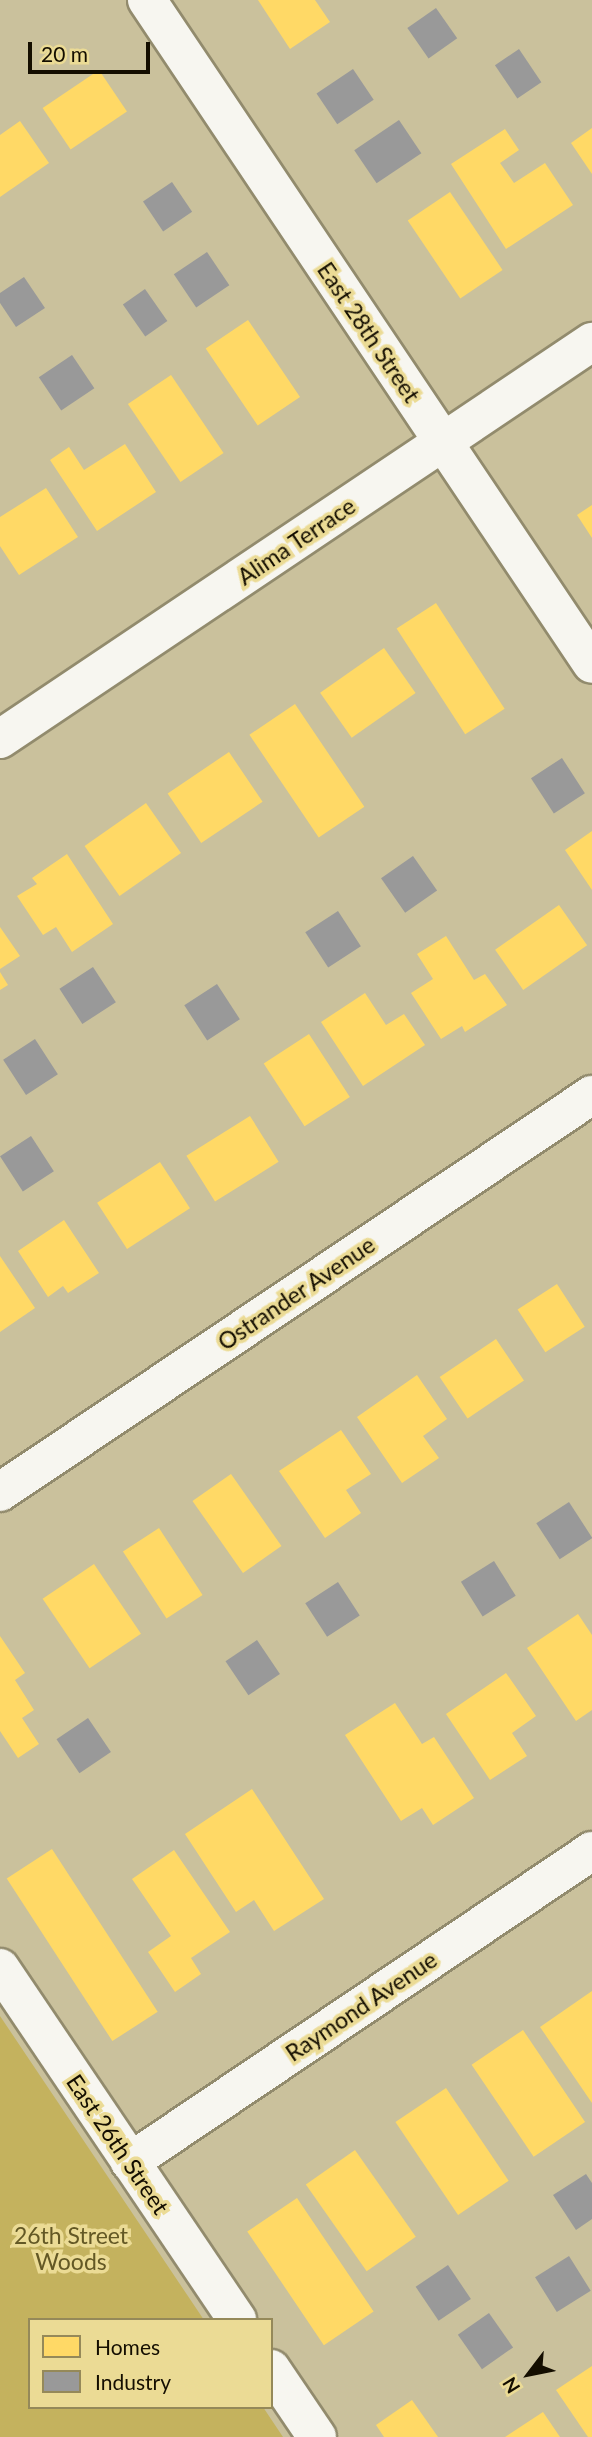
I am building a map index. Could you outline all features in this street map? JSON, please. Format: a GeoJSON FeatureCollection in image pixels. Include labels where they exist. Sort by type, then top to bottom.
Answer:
{"type":"FeatureCollection","features":[{"type":"Feature","properties":{"kind":"street","name":"East 28th Street"},"geometry":{"type":"LineString","coordinates":[[146,0],[592,664]]}},
{"type":"Feature","properties":{"kind":"street","name":"Alima Terrace"},"geometry":{"type":"LineString","coordinates":[[0,739],[592,342]]}},
{"type":"Feature","properties":{"kind":"street","name":"Ostrander Avenue"},"geometry":{"type":"LineString","coordinates":[[0,1492],[592,1095]]}},
{"type":"Feature","properties":{"kind":"street","name":"Raymond Avenue"},"geometry":{"type":"LineString","coordinates":[[130,2162],[592,1851]]}},
{"type":"Feature","properties":{"kind":"street","name":"East 26th Street"},"geometry":{"type":"LineString","coordinates":[[0,1968],[236,2318]]}},
{"type":"Feature","properties":{"kind":"street"},"geometry":{"type":"LineString","coordinates":[[273,2373],[317,2437]]}},
{"type":"Feature","properties":{"kind":"green space","name":"26th Street Woods"},"geometry":{"type":"Polygon","coordinates":[[[0,2016],[203,2318],[28,2318],[28,2409],[264,2409],[283,2437],[0,2437],[0,2016]]]}},
{"type":"Feature","properties":{"kind":"building: Homes"},"geometry":{"type":"Polygon","coordinates":[[[258,0],[315,0],[330,22],[290,49],[258,0]]]}},
{"type":"Feature","properties":{"kind":"building: Homes"},"geometry":{"type":"Polygon","coordinates":[[[99,70],[127,111],[71,149],[43,108],[99,70]]]}},
{"type":"Feature","properties":{"kind":"building: Homes"},"geometry":{"type":"Polygon","coordinates":[[[20,121],[49,163],[0,197],[0,135],[20,121]]]}},
{"type":"Feature","properties":{"kind":"building: Homes"},"geometry":{"type":"Polygon","coordinates":[[[592,128],[592,174],[571,143],[592,128]]]}},
{"type":"Feature","properties":{"kind":"building: Homes"},"geometry":{"type":"Polygon","coordinates":[[[505,129],[519,150],[500,163],[514,183],[545,163],[573,205],[506,249],[451,164],[505,129]]]}},
{"type":"Feature","properties":{"kind":"building: Homes"},"geometry":{"type":"Polygon","coordinates":[[[450,192],[503,270],[460,298],[408,221],[450,192]]]}},
{"type":"Feature","properties":{"kind":"building: Homes"},"geometry":{"type":"Polygon","coordinates":[[[248,320],[300,397],[258,426],[206,349],[248,320]]]}},
{"type":"Feature","properties":{"kind":"building: Homes"},"geometry":{"type":"Polygon","coordinates":[[[171,375],[224,453],[180,482],[128,404],[171,375]]]}},
{"type":"Feature","properties":{"kind":"building: Homes"},"geometry":{"type":"Polygon","coordinates":[[[125,444],[156,492],[97,531],[50,460],[69,447],[84,470],[125,444]]]}},
{"type":"Feature","properties":{"kind":"building: Homes"},"geometry":{"type":"Polygon","coordinates":[[[46,488],[78,537],[19,575],[0,546],[0,517],[46,488]]]}},
{"type":"Feature","properties":{"kind":"building: Homes"},"geometry":{"type":"Polygon","coordinates":[[[592,505],[592,538],[577,515],[592,505]]]}},
{"type":"Feature","properties":{"kind":"building: Homes"},"geometry":{"type":"Polygon","coordinates":[[[436,603],[505,709],[465,734],[397,629],[436,603]]]}},
{"type":"Feature","properties":{"kind":"building: Homes"},"geometry":{"type":"Polygon","coordinates":[[[384,648],[416,693],[352,738],[320,693],[384,648]]]}},
{"type":"Feature","properties":{"kind":"building: Homes"},"geometry":{"type":"Polygon","coordinates":[[[295,704],[364,807],[319,838],[249,735],[295,704]]]}},
{"type":"Feature","properties":{"kind":"building: Homes"},"geometry":{"type":"Polygon","coordinates":[[[229,752],[263,802],[201,843],[168,793],[229,752]]]}},
{"type":"Feature","properties":{"kind":"building: Homes"},"geometry":{"type":"Polygon","coordinates":[[[146,803],[181,853],[120,896],[85,846],[146,803]]]}},
{"type":"Feature","properties":{"kind":"building: Homes"},"geometry":{"type":"Polygon","coordinates":[[[592,831],[592,890],[565,850],[592,831]]]}},
{"type":"Feature","properties":{"kind":"building: Homes"},"geometry":{"type":"Polygon","coordinates":[[[67,854],[113,924],[72,952],[56,927],[43,935],[17,896],[37,884],[32,878],[67,854]]]}},
{"type":"Feature","properties":{"kind":"building: Homes"},"geometry":{"type":"Polygon","coordinates":[[[559,905],[587,945],[523,990],[495,950],[559,905]]]}},
{"type":"Feature","properties":{"kind":"building: Homes"},"geometry":{"type":"Polygon","coordinates":[[[0,927],[20,956],[0,969],[0,927]]]}},
{"type":"Feature","properties":{"kind":"building: Homes"},"geometry":{"type":"Polygon","coordinates":[[[446,936],[474,980],[485,974],[507,1005],[465,1032],[462,1026],[441,1039],[411,993],[433,979],[417,954],[446,936]]]}},
{"type":"Feature","properties":{"kind":"building: Homes"},"geometry":{"type":"Polygon","coordinates":[[[0,972],[8,985],[0,990],[0,972]]]}},
{"type":"Feature","properties":{"kind":"building: Homes"},"geometry":{"type":"Polygon","coordinates":[[[365,993],[386,1025],[404,1014],[425,1045],[363,1086],[321,1022],[365,993]]]}},
{"type":"Feature","properties":{"kind":"building: Homes"},"geometry":{"type":"Polygon","coordinates":[[[309,1034],[350,1097],[305,1126],[264,1063],[309,1034]]]}},
{"type":"Feature","properties":{"kind":"building: Homes"},"geometry":{"type":"Polygon","coordinates":[[[250,1116],[279,1162],[215,1202],[186,1156],[250,1116]]]}},
{"type":"Feature","properties":{"kind":"building: Homes"},"geometry":{"type":"Polygon","coordinates":[[[160,1162],[190,1208],[127,1249],[97,1203],[160,1162]]]}},
{"type":"Feature","properties":{"kind":"building: Homes"},"geometry":{"type":"Polygon","coordinates":[[[64,1220],[99,1273],[68,1293],[63,1286],[48,1297],[18,1251],[64,1220]]]}},
{"type":"Feature","properties":{"kind":"building: Homes"},"geometry":{"type":"Polygon","coordinates":[[[0,1256],[35,1308],[0,1332],[0,1256]]]}},
{"type":"Feature","properties":{"kind":"building: Homes"},"geometry":{"type":"Polygon","coordinates":[[[557,1284],[585,1327],[545,1352],[518,1310],[557,1284]]]}},
{"type":"Feature","properties":{"kind":"building: Homes"},"geometry":{"type":"Polygon","coordinates":[[[496,1339],[524,1380],[468,1418],[440,1377],[496,1339]]]}},
{"type":"Feature","properties":{"kind":"building: Homes"},"geometry":{"type":"Polygon","coordinates":[[[417,1375],[447,1419],[423,1436],[439,1458],[402,1483],[357,1417],[417,1375]]]}},
{"type":"Feature","properties":{"kind":"building: Homes"},"geometry":{"type":"Polygon","coordinates":[[[341,1430],[371,1474],[346,1490],[361,1513],[325,1538],[279,1471],[341,1430]]]}},
{"type":"Feature","properties":{"kind":"building: Homes"},"geometry":{"type":"Polygon","coordinates":[[[231,1474],[281,1546],[243,1573],[192,1501],[231,1474]]]}},
{"type":"Feature","properties":{"kind":"building: Homes"},"geometry":{"type":"Polygon","coordinates":[[[159,1528],[203,1595],[167,1619],[123,1551],[159,1528]]]}},
{"type":"Feature","properties":{"kind":"building: Homes"},"geometry":{"type":"Polygon","coordinates":[[[94,1564],[141,1634],[90,1668],[43,1599],[94,1564]]]}},
{"type":"Feature","properties":{"kind":"building: Homes"},"geometry":{"type":"Polygon","coordinates":[[[578,1614],[592,1635],[592,1710],[576,1721],[527,1648],[578,1614]]]}},
{"type":"Feature","properties":{"kind":"building: Homes"},"geometry":{"type":"Polygon","coordinates":[[[0,1636],[25,1673],[15,1680],[34,1710],[22,1718],[39,1744],[18,1758],[0,1731],[0,1636]]]}},
{"type":"Feature","properties":{"kind":"building: Homes"},"geometry":{"type":"Polygon","coordinates":[[[506,1673],[536,1716],[512,1733],[527,1756],[490,1780],[446,1714],[506,1673]]]}},
{"type":"Feature","properties":{"kind":"building: Homes"},"geometry":{"type":"Polygon","coordinates":[[[395,1703],[422,1744],[434,1737],[474,1798],[433,1825],[422,1808],[401,1821],[345,1735],[395,1703]]]}},
{"type":"Feature","properties":{"kind":"building: Homes"},"geometry":{"type":"Polygon","coordinates":[[[252,1789],[324,1899],[274,1931],[254,1900],[236,1912],[185,1834],[252,1789]]]}},
{"type":"Feature","properties":{"kind":"building: Homes"},"geometry":{"type":"Polygon","coordinates":[[[52,1849],[158,2012],[112,2041],[7,1878],[52,1849]]]}},
{"type":"Feature","properties":{"kind":"building: Homes"},"geometry":{"type":"Polygon","coordinates":[[[174,1850],[230,1932],[191,1958],[201,1974],[175,1992],[148,1952],[171,1936],[132,1879],[174,1850]]]}},
{"type":"Feature","properties":{"kind":"building: Homes"},"geometry":{"type":"Polygon","coordinates":[[[592,1991],[592,2103],[540,2027],[592,1991]]]}},
{"type":"Feature","properties":{"kind":"building: Homes"},"geometry":{"type":"Polygon","coordinates":[[[523,2030],[585,2122],[534,2157],[472,2065],[523,2030]]]}},
{"type":"Feature","properties":{"kind":"building: Homes"},"geometry":{"type":"Polygon","coordinates":[[[446,2088],[509,2181],[458,2215],[395,2122],[446,2088]]]}},
{"type":"Feature","properties":{"kind":"building: Homes"},"geometry":{"type":"Polygon","coordinates":[[[355,2150],[416,2237],[367,2271],[306,2184],[355,2150]]]}},
{"type":"Feature","properties":{"kind":"building: Homes"},"geometry":{"type":"Polygon","coordinates":[[[297,2198],[374,2312],[324,2345],[247,2232],[297,2198]]]}},
{"type":"Feature","properties":{"kind":"building: Homes"},"geometry":{"type":"Polygon","coordinates":[[[592,2366],[592,2437],[588,2437],[556,2390],[592,2366]]]}},
{"type":"Feature","properties":{"kind":"building: Homes"},"geometry":{"type":"Polygon","coordinates":[[[412,2400],[438,2437],[384,2437],[376,2425],[412,2400]]]}},
{"type":"Feature","properties":{"kind":"building: Homes"},"geometry":{"type":"Polygon","coordinates":[[[543,2412],[560,2437],[505,2437],[543,2412]]]}},
{"type":"Feature","properties":{"kind":"building: Industry"},"geometry":{"type":"Polygon","coordinates":[[[436,8],[457,38],[429,58],[407,28],[436,8]]]}},
{"type":"Feature","properties":{"kind":"building: Industry"},"geometry":{"type":"Polygon","coordinates":[[[519,49],[541,82],[517,98],[495,65],[519,49]]]}},
{"type":"Feature","properties":{"kind":"building: Industry"},"geometry":{"type":"Polygon","coordinates":[[[353,69],[374,100],[337,124],[317,94],[353,69]]]}},
{"type":"Feature","properties":{"kind":"building: Industry"},"geometry":{"type":"Polygon","coordinates":[[[399,120],[421,153],[377,183],[354,150],[399,120]]]}},
{"type":"Feature","properties":{"kind":"building: Industry"},"geometry":{"type":"Polygon","coordinates":[[[172,182],[192,212],[163,231],[143,202],[172,182]]]}},
{"type":"Feature","properties":{"kind":"building: Industry"},"geometry":{"type":"Polygon","coordinates":[[[207,252],[229,285],[196,308],[174,274],[207,252]]]}},
{"type":"Feature","properties":{"kind":"building: Industry"},"geometry":{"type":"Polygon","coordinates":[[[24,277],[45,308],[16,327],[0,303],[0,293],[24,277]]]}},
{"type":"Feature","properties":{"kind":"building: Industry"},"geometry":{"type":"Polygon","coordinates":[[[145,289],[167,321],[145,336],[123,304],[145,289]]]}},
{"type":"Feature","properties":{"kind":"building: Industry"},"geometry":{"type":"Polygon","coordinates":[[[72,355],[94,388],[61,411],[39,377],[72,355]]]}},
{"type":"Feature","properties":{"kind":"building: Industry"},"geometry":{"type":"Polygon","coordinates":[[[562,758],[585,793],[554,813],[531,778],[562,758]]]}},
{"type":"Feature","properties":{"kind":"building: Industry"},"geometry":{"type":"Polygon","coordinates":[[[413,856],[437,890],[405,913],[381,878],[413,856]]]}},
{"type":"Feature","properties":{"kind":"building: Industry"},"geometry":{"type":"Polygon","coordinates":[[[338,911],[361,946],[328,967],[305,932],[338,911]]]}},
{"type":"Feature","properties":{"kind":"building: Industry"},"geometry":{"type":"Polygon","coordinates":[[[93,967],[116,1002],[82,1024],[59,989],[93,967]]]}},
{"type":"Feature","properties":{"kind":"building: Industry"},"geometry":{"type":"Polygon","coordinates":[[[217,984],[240,1019],[207,1040],[184,1005],[217,984]]]}},
{"type":"Feature","properties":{"kind":"building: Industry"},"geometry":{"type":"Polygon","coordinates":[[[35,1039],[58,1074],[26,1095],[3,1060],[35,1039]]]}},
{"type":"Feature","properties":{"kind":"building: Industry"},"geometry":{"type":"Polygon","coordinates":[[[31,1136],[54,1171],[23,1191],[0,1156],[31,1136]]]}},
{"type":"Feature","properties":{"kind":"building: Industry"},"geometry":{"type":"Polygon","coordinates":[[[569,1502],[592,1538],[560,1559],[536,1523],[569,1502]]]}},
{"type":"Feature","properties":{"kind":"building: Industry"},"geometry":{"type":"Polygon","coordinates":[[[494,1561],[516,1596],[483,1616],[461,1582],[494,1561]]]}},
{"type":"Feature","properties":{"kind":"building: Industry"},"geometry":{"type":"Polygon","coordinates":[[[338,1582],[360,1616],[327,1637],[305,1603],[338,1582]]]}},
{"type":"Feature","properties":{"kind":"building: Industry"},"geometry":{"type":"Polygon","coordinates":[[[257,1640],[280,1674],[248,1695],[225,1661],[257,1640]]]}},
{"type":"Feature","properties":{"kind":"building: Industry"},"geometry":{"type":"Polygon","coordinates":[[[88,1718],[111,1752],[79,1773],[56,1739],[88,1718]]]}},
{"type":"Feature","properties":{"kind":"building: Industry"},"geometry":{"type":"Polygon","coordinates":[[[586,2174],[592,2183],[592,2219],[576,2230],[553,2195],[586,2174]]]}},
{"type":"Feature","properties":{"kind":"building: Industry"},"geometry":{"type":"Polygon","coordinates":[[[569,2256],[591,2291],[557,2312],[535,2277],[569,2256]]]}},
{"type":"Feature","properties":{"kind":"building: Industry"},"geometry":{"type":"Polygon","coordinates":[[[448,2265],[471,2299],[439,2321],[416,2287],[448,2265]]]}},
{"type":"Feature","properties":{"kind":"building: Industry"},"geometry":{"type":"Polygon","coordinates":[[[489,2313],[513,2347],[482,2369],[458,2335],[489,2313]]]}}]}
